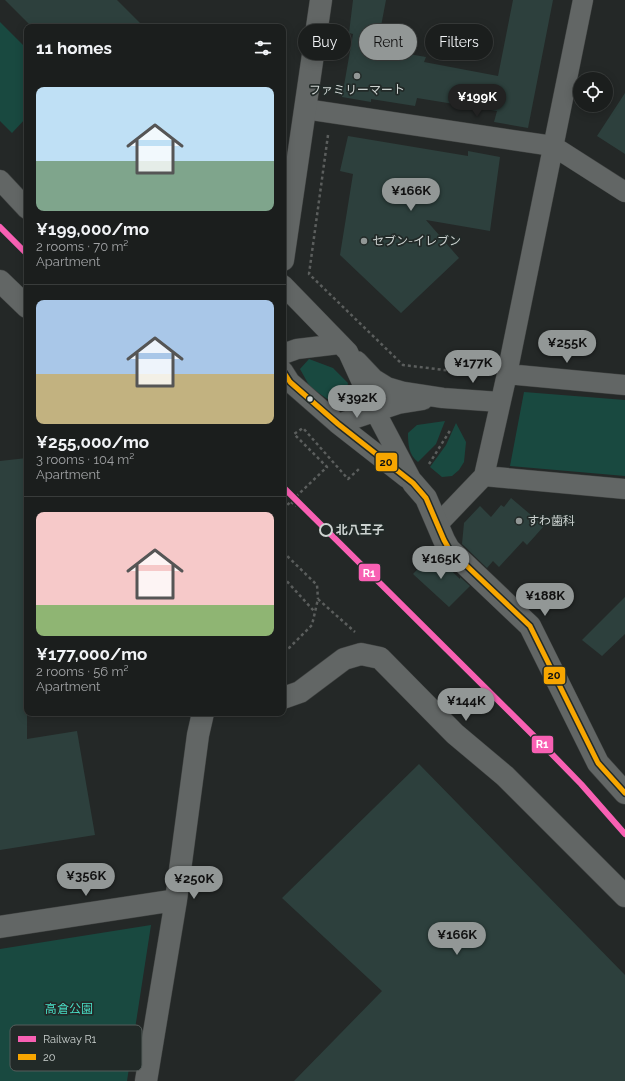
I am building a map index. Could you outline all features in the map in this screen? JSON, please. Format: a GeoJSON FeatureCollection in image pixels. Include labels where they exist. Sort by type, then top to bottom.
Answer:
{"type":"FeatureCollection","features":[{"type":"Feature","properties":{"kind":"street"},"geometry":{"type":"LineString","coordinates":[[286,238],[321,0]]}},
{"type":"Feature","properties":{"kind":"street"},"geometry":{"type":"LineString","coordinates":[[438,524],[484,476],[507,374],[583,0]]}},
{"type":"Feature","properties":{"kind":"street"},"geometry":{"type":"LineString","coordinates":[[304,109],[553,146],[625,192]]}},
{"type":"Feature","properties":{"kind":"street"},"geometry":{"type":"LineString","coordinates":[[0,180],[24,206]]}},
{"type":"Feature","properties":{"kind":"street"},"geometry":{"type":"LineString","coordinates":[[0,281],[24,303]]}},
{"type":"Feature","properties":{"kind":"street"},"geometry":{"type":"LineString","coordinates":[[286,288],[374,379],[387,387],[404,392],[443,398],[500,402]]}},
{"type":"Feature","properties":{"kind":"street"},"geometry":{"type":"LineString","coordinates":[[286,353],[297,349],[344,348]]}},
{"type":"Feature","properties":{"kind":"street"},"geometry":{"type":"LineString","coordinates":[[344,348],[375,411],[420,475],[426,498],[449,549],[530,626],[598,763],[625,793]]}},
{"type":"Feature","properties":{"kind":"street"},"geometry":{"type":"LineString","coordinates":[[507,374],[625,386]]}},
{"type":"Feature","properties":{"kind":"street"},"geometry":{"type":"LineString","coordinates":[[286,376],[290,382],[338,424],[420,475]]}},
{"type":"Feature","properties":{"kind":"street"},"geometry":{"type":"LineString","coordinates":[[338,424],[398,404],[443,398]]}},
{"type":"Feature","properties":{"kind":"street"},"geometry":{"type":"LineString","coordinates":[[484,476],[625,489]]}},
{"type":"Feature","properties":{"kind":"street"},"geometry":{"type":"LineString","coordinates":[[286,697],[300,692],[344,659],[361,654],[380,658],[455,734],[505,776],[625,896]]}},
{"type":"Feature","properties":{"kind":"street"},"geometry":{"type":"LineString","coordinates":[[146,1081],[176,900],[198,735],[202,716]]}},
{"type":"Feature","properties":{"kind":"street"},"geometry":{"type":"LineString","coordinates":[[0,927],[176,900]]}},
{"type":"Feature","properties":{"kind":"path"},"geometry":{"type":"LineString","coordinates":[[331,113],[309,274],[403,365],[462,372],[482,361]]}},
{"type":"Feature","properties":{"kind":"path"},"geometry":{"type":"LineString","coordinates":[[286,506],[327,467],[294,434],[303,428],[348,479]]}},
{"type":"Feature","properties":{"kind":"path"},"geometry":{"type":"LineString","coordinates":[[420,475],[451,429]]}},
{"type":"Feature","properties":{"kind":"path"},"geometry":{"type":"LineString","coordinates":[[291,502],[296,506]]}},
{"type":"Feature","properties":{"kind":"path"},"geometry":{"type":"LineString","coordinates":[[286,555],[317,585],[318,598],[312,625],[286,650]]}},
{"type":"Feature","properties":{"kind":"path"},"geometry":{"type":"LineString","coordinates":[[286,580],[315,611]]}},
{"type":"Feature","properties":{"kind":"path"},"geometry":{"type":"LineString","coordinates":[[318,598],[355,632]]}},
{"type":"Feature","properties":{"kind":"green space"},"geometry":{"type":"Polygon","coordinates":[[[0,22],[24,46],[24,120],[12,133],[0,121],[0,22]]]}},
{"type":"Feature","properties":{"kind":"green space"},"geometry":{"type":"Polygon","coordinates":[[[309,359],[333,368],[348,383],[346,397],[336,405],[310,387],[300,369],[309,359]]]}},
{"type":"Feature","properties":{"kind":"green space"},"geometry":{"type":"Polygon","coordinates":[[[524,392],[625,400],[625,476],[510,466],[524,392]]]}},
{"type":"Feature","properties":{"kind":"green space"},"geometry":{"type":"Polygon","coordinates":[[[445,421],[436,444],[418,462],[410,449],[408,433],[417,425],[445,421]]]}},
{"type":"Feature","properties":{"kind":"green space"},"geometry":{"type":"Polygon","coordinates":[[[456,423],[466,442],[464,462],[459,470],[452,476],[442,477],[430,467],[446,445],[456,423]]]}},
{"type":"Feature","properties":{"kind":"green space","name":"高倉公園"},"geometry":{"type":"Polygon","coordinates":[[[151,925],[136,1025],[10,1025],[10,1071],[129,1071],[127,1081],[0,1081],[0,949],[151,925]]]}},
{"type":"Feature","properties":{"kind":"building"},"geometry":{"type":"Polygon","coordinates":[[[5,0],[117,0],[141,24],[29,24],[5,0]]]}},
{"type":"Feature","properties":{"kind":"building"},"geometry":{"type":"Polygon","coordinates":[[[353,0],[386,0],[381,24],[359,24],[359,60],[417,60],[417,55],[425,57],[424,62],[498,76],[513,0],[553,0],[528,128],[494,122],[497,111],[417,98],[415,106],[371,99],[371,102],[342,97],[348,60],[351,60],[353,34],[351,34],[350,24],[353,0]]]}},
{"type":"Feature","properties":{"kind":"building"},"geometry":{"type":"Polygon","coordinates":[[[625,93],[625,154],[597,136],[625,93]]]}},
{"type":"Feature","properties":{"kind":"building"},"geometry":{"type":"Polygon","coordinates":[[[348,136],[468,156],[468,151],[500,157],[490,231],[426,220],[459,258],[401,313],[340,255],[353,174],[340,171],[348,136]]]}},
{"type":"Feature","properties":{"kind":"building"},"geometry":{"type":"Polygon","coordinates":[[[24,458],[24,716],[27,716],[27,739],[77,731],[95,835],[0,850],[0,461],[24,458]]]}},
{"type":"Feature","properties":{"kind":"building"},"geometry":{"type":"Polygon","coordinates":[[[511,498],[544,526],[527,545],[523,541],[499,567],[493,561],[487,568],[462,544],[464,523],[480,506],[491,517],[501,505],[504,507],[511,498]]]}},
{"type":"Feature","properties":{"kind":"building"},"geometry":{"type":"Polygon","coordinates":[[[433,553],[460,579],[460,577],[470,586],[449,607],[413,574],[433,553]]]}},
{"type":"Feature","properties":{"kind":"building"},"geometry":{"type":"Polygon","coordinates":[[[625,597],[625,634],[602,656],[582,640],[625,597]]]}},
{"type":"Feature","properties":{"kind":"building"},"geometry":{"type":"Polygon","coordinates":[[[419,764],[625,975],[625,1081],[294,1081],[382,991],[282,898],[419,764]]]}},
{"type":"Feature","properties":{"kind":"rail line","name":"R1"},"geometry":{"type":"LineString","coordinates":[[0,227],[24,251]]}},
{"type":"Feature","properties":{"kind":"rail line","name":"R1"},"geometry":{"type":"LineString","coordinates":[[286,490],[543,745],[581,784],[625,834]]}},
{"type":"Feature","properties":{"kind":"transit line","name":"20"},"geometry":{"type":"LineString","coordinates":[[286,376],[290,382],[338,424],[413,483],[426,498],[449,549],[530,626],[598,763],[625,793]]}},
{"type":"Feature","properties":{"kind":"place","name":"ファミリーマート"},"geometry":{"type":"Point","coordinates":[357,76]}},
{"type":"Feature","properties":{"kind":"place","name":"セブン-イレブン"},"geometry":{"type":"Point","coordinates":[364,241]}},
{"type":"Feature","properties":{"kind":"place","name":"すわ歯科"},"geometry":{"type":"Point","coordinates":[519,521]}},
{"type":"Feature","properties":{"kind":"place","name":"北八王子"},"geometry":{"type":"Point","coordinates":[326,530]}}]}
